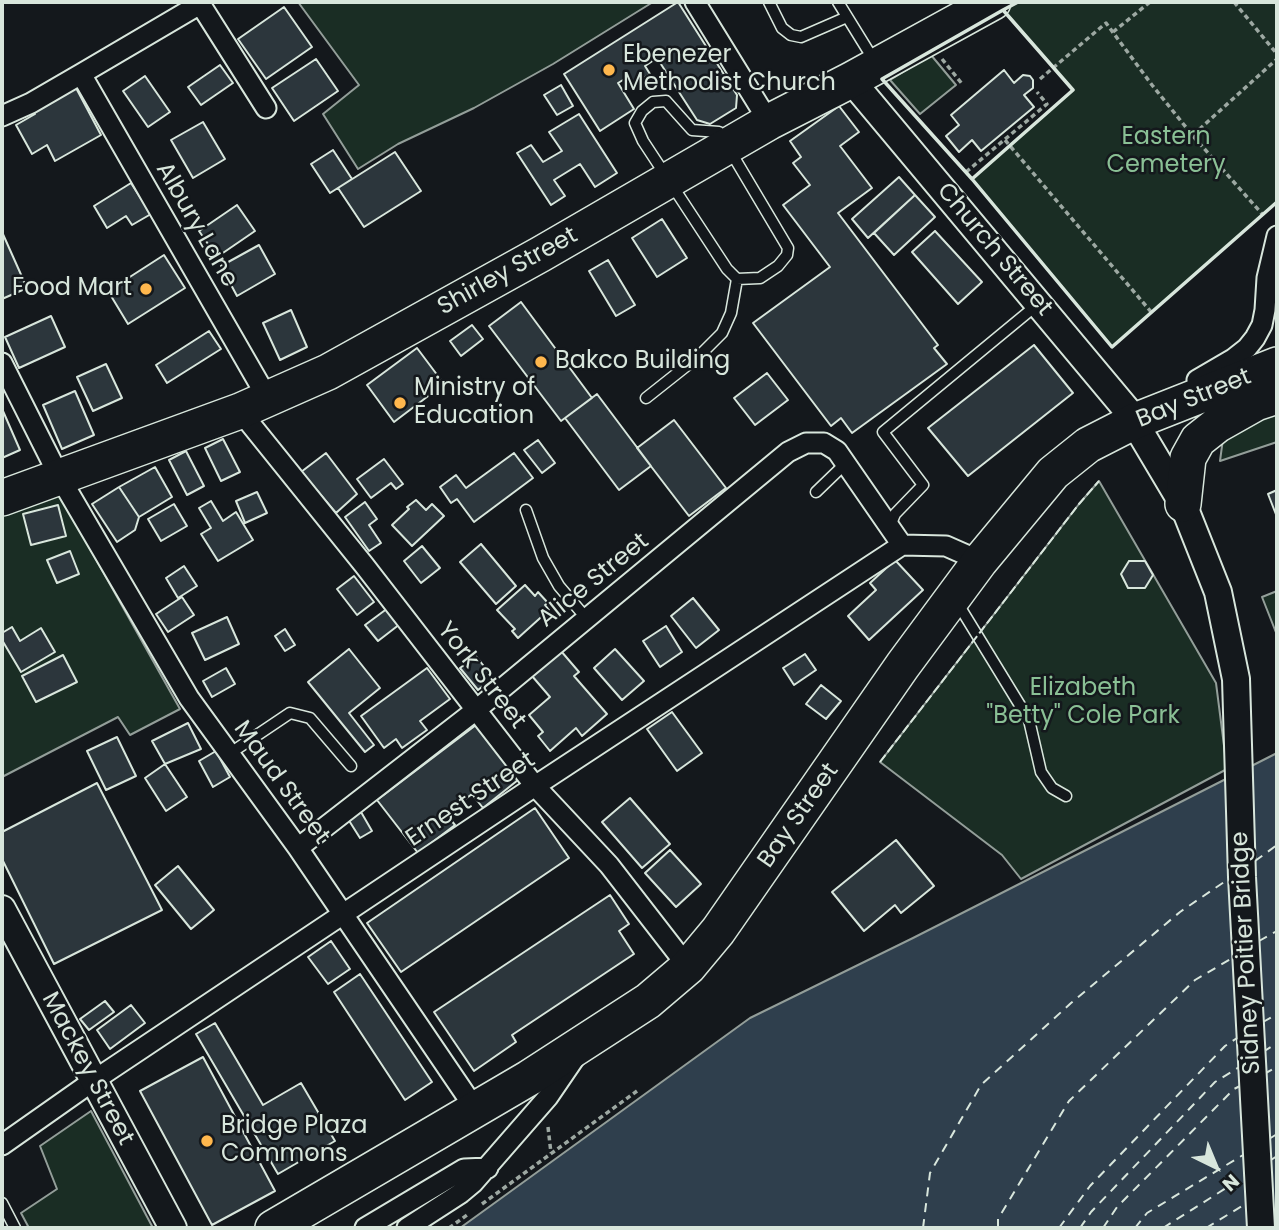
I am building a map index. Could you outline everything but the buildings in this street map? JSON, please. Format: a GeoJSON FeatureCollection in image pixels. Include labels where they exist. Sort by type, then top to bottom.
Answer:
{"type":"FeatureCollection","features":[{"type":"Feature","properties":{"kind":"highway","name":"Shirley Street"},"geometry":{"type":"LineString","coordinates":[[2,498],[254,405],[328,372],[769,122],[993,2]]}},
{"type":"Feature","properties":{"kind":"highway","name":"Bay Street"},"geometry":{"type":"LineString","coordinates":[[273,1228],[476,1110],[648,1001],[688,967],[742,900],[903,665],[1053,473],[1131,415],[1277,365]]}},
{"type":"Feature","properties":{"kind":"highway"},"geometry":{"type":"LineString","coordinates":[[1183,504],[1188,458],[1198,440],[1217,425],[1256,403],[1277,396]]}},
{"type":"Feature","properties":{"kind":"main road","name":"Church Street"},"geometry":{"type":"LineString","coordinates":[[864,73],[1039,304],[1131,415],[1183,504]]}},
{"type":"Feature","properties":{"kind":"main road","name":"Sidney Poitier Bridge"},"geometry":{"type":"LineString","coordinates":[[1183,504],[1218,592],[1236,678],[1242,877],[1261,1228]]}},
{"type":"Feature","properties":{"kind":"main road","name":"Mackey Street"},"geometry":{"type":"LineString","coordinates":[[2,909],[173,1228]]}},
{"type":"Feature","properties":{"kind":"street"},"geometry":{"type":"LineString","coordinates":[[695,2],[769,122]]}},
{"type":"Feature","properties":{"kind":"street"},"geometry":{"type":"LineString","coordinates":[[2,116],[82,74],[199,3],[266,108]]}},
{"type":"Feature","properties":{"kind":"street","name":"Albury Lane"},"geometry":{"type":"LineString","coordinates":[[82,74],[254,405]]}},
{"type":"Feature","properties":{"kind":"street"},"geometry":{"type":"LineString","coordinates":[[1131,415],[1144,399],[1196,381],[1216,371],[1247,348],[1262,325],[1267,278],[1277,236]]}},
{"type":"Feature","properties":{"kind":"street","name":"Maud Street"},"geometry":{"type":"LineString","coordinates":[[2,363],[59,476],[189,698],[345,914],[476,1110]]}},
{"type":"Feature","properties":{"kind":"street","name":"York Street"},"geometry":{"type":"LineString","coordinates":[[254,405],[364,565],[535,786],[609,865],[688,967]]}},
{"type":"Feature","properties":{"kind":"street","name":"Alice Street"},"geometry":{"type":"LineString","coordinates":[[298,848],[476,710],[788,452],[806,443],[824,443],[836,452],[902,545]]}},
{"type":"Feature","properties":{"kind":"street"},"geometry":{"type":"LineString","coordinates":[[902,545],[946,546],[981,562]]}},
{"type":"Feature","properties":{"kind":"street","name":"Ernest Street"},"geometry":{"type":"LineString","coordinates":[[2,1145],[93,1081],[535,786],[902,545]]}},
{"type":"Feature","properties":{"kind":"street"},"geometry":{"type":"LineString","coordinates":[[407,1228],[461,1193],[488,1168],[548,1097],[588,1039]]}},
{"type":"Feature","properties":{"kind":"street"},"geometry":{"type":"LineString","coordinates":[[365,1228],[464,1168],[488,1168]]}},
{"type":"Feature","properties":{"kind":"lane"},"geometry":{"type":"LineString","coordinates":[[769,2],[782,28],[801,37],[847,17]]}},
{"type":"Feature","properties":{"kind":"lane"},"geometry":{"type":"LineString","coordinates":[[838,2],[847,17],[864,73]]}},
{"type":"Feature","properties":{"kind":"lane"},"geometry":{"type":"LineString","coordinates":[[666,101],[692,130],[719,132],[788,248],[787,255],[778,266],[760,278],[737,279],[727,269],[670,180],[643,141],[635,123],[642,111],[653,102],[666,101]]}},
{"type":"Feature","properties":{"kind":"lane"},"geometry":{"type":"LineString","coordinates":[[646,398],[699,356],[722,333],[731,313],[737,279]]}},
{"type":"Feature","properties":{"kind":"lane"},"geometry":{"type":"LineString","coordinates":[[890,527],[895,514],[923,485],[883,432],[1039,304]]}},
{"type":"Feature","properties":{"kind":"lane"},"geometry":{"type":"LineString","coordinates":[[816,492],[845,464]]}},
{"type":"Feature","properties":{"kind":"lane"},"geometry":{"type":"LineString","coordinates":[[526,510],[543,558],[559,586],[587,619]]}},
{"type":"Feature","properties":{"kind":"lane"},"geometry":{"type":"LineString","coordinates":[[954,597],[1029,720],[1041,772],[1052,788],[1066,796]]}},
{"type":"Feature","properties":{"kind":"lane"},"geometry":{"type":"LineString","coordinates":[[229,754],[290,713],[310,718],[351,766]]}},
{"type":"Feature","properties":{"kind":"lane"},"geometry":{"type":"LineString","coordinates":[[2,1203],[15,1228]]}},
{"type":"Feature","properties":{"kind":"path"},"geometry":{"type":"LineString","coordinates":[[1113,32],[1150,2]]}},
{"type":"Feature","properties":{"kind":"path"},"geometry":{"type":"LineString","coordinates":[[1192,136],[1277,57],[1234,2]]}},
{"type":"Feature","properties":{"kind":"path"},"geometry":{"type":"LineString","coordinates":[[1040,79],[1107,23],[1192,136],[1263,215]]}},
{"type":"Feature","properties":{"kind":"path"},"geometry":{"type":"LineString","coordinates":[[941,58],[963,85]]}},
{"type":"Feature","properties":{"kind":"path"},"geometry":{"type":"LineString","coordinates":[[966,172],[1047,104],[1037,92]]}},
{"type":"Feature","properties":{"kind":"path"},"geometry":{"type":"LineString","coordinates":[[1005,140],[1152,313]]}},
{"type":"Feature","properties":{"kind":"path"},"geometry":{"type":"LineString","coordinates":[[477,1208],[637,1091]]}},
{"type":"Feature","properties":{"kind":"path"},"geometry":{"type":"LineString","coordinates":[[449,1228],[468,1215]]}},
{"type":"Feature","properties":{"kind":"green space"},"geometry":{"type":"Polygon","coordinates":[[[298,2],[653,2],[553,64],[474,108],[398,144],[358,169],[323,114],[359,85],[298,2]]]}},
{"type":"Feature","properties":{"kind":"green space","name":"Eastern Cemetery"},"geometry":{"type":"Polygon","coordinates":[[[1018,2],[1277,2],[1277,202],[1112,347],[972,179],[1073,90],[1003,10],[1018,2]]]}},
{"type":"Feature","properties":{"kind":"green space"},"geometry":{"type":"Polygon","coordinates":[[[931,55],[956,85],[920,114],[890,80],[931,55]]]}},
{"type":"Feature","properties":{"kind":"green space"},"geometry":{"type":"Polygon","coordinates":[[[1277,411],[1277,442],[1220,461],[1224,431],[1277,411]]]}},
{"type":"Feature","properties":{"kind":"green space","name":"Elizabeth \"Betty\" Cole Park"},"geometry":{"type":"Polygon","coordinates":[[[1099,481],[1216,683],[1227,769],[1021,879],[1002,855],[880,762],[1099,481]]]}},
{"type":"Feature","properties":{"kind":"green space"},"geometry":{"type":"Polygon","coordinates":[[[56,488],[180,709],[130,735],[118,717],[2,777],[2,508],[56,488]]]}},
{"type":"Feature","properties":{"kind":"green space"},"geometry":{"type":"Polygon","coordinates":[[[1277,591],[1277,635],[1262,597],[1277,591]]]}},
{"type":"Feature","properties":{"kind":"green space"},"geometry":{"type":"Polygon","coordinates":[[[91,1111],[153,1228],[29,1228],[21,1213],[57,1189],[40,1146],[91,1111]]]}},
{"type":"Feature","properties":{"kind":"water"},"geometry":{"type":"Polygon","coordinates":[[[1277,753],[1277,1228],[460,1228],[750,1018],[1277,753]]]}},
{"type":"Feature","properties":{"kind":"ferry route"},"geometry":{"type":"LineString","coordinates":[[1255,861],[1277,845]]}},
{"type":"Feature","properties":{"kind":"ferry route"},"geometry":{"type":"LineString","coordinates":[[923,1228],[930,1173],[981,1085],[1071,1003],[1180,912],[1230,878]]}},
{"type":"Feature","properties":{"kind":"ferry route"},"geometry":{"type":"LineString","coordinates":[[1259,941],[1277,931]]}},
{"type":"Feature","properties":{"kind":"ferry route"},"geometry":{"type":"LineString","coordinates":[[998,1228],[998,1219],[1069,1101],[1195,980],[1234,957]]}},
{"type":"Feature","properties":{"kind":"ferry route"},"geometry":{"type":"LineString","coordinates":[[1263,1022],[1277,1014]]}},
{"type":"Feature","properties":{"kind":"ferry route"},"geometry":{"type":"LineString","coordinates":[[1059,1228],[1090,1186],[1225,1046],[1237,1038]]}},
{"type":"Feature","properties":{"kind":"ferry route"},"geometry":{"type":"LineString","coordinates":[[1263,1052],[1277,1043]]}},
{"type":"Feature","properties":{"kind":"ferry route"},"geometry":{"type":"LineString","coordinates":[[1080,1228],[1091,1212],[1215,1082],[1241,1066]]}},
{"type":"Feature","properties":{"kind":"ferry route"},"geometry":{"type":"LineString","coordinates":[[1264,1074],[1277,1067]]}},
{"type":"Feature","properties":{"kind":"ferry route"},"geometry":{"type":"LineString","coordinates":[[1103,1228],[1117,1207],[1240,1086]]}},
{"type":"Feature","properties":{"kind":"ferry route"},"geometry":{"type":"LineString","coordinates":[[1269,1139],[1277,1134]]}},
{"type":"Feature","properties":{"kind":"ferry route"},"geometry":{"type":"LineString","coordinates":[[1135,1228],[1147,1213],[1243,1155]]}},
{"type":"Feature","properties":{"kind":"ferry route"},"geometry":{"type":"LineString","coordinates":[[1271,1160],[1277,1156]]}},
{"type":"Feature","properties":{"kind":"ferry route"},"geometry":{"type":"LineString","coordinates":[[1163,1228],[1245,1176]]}},
{"type":"Feature","properties":{"kind":"ferry route"},"geometry":{"type":"LineString","coordinates":[[1206,1228],[1247,1203]]}},
{"type":"Feature","properties":{"kind":"fence"},"geometry":{"type":"LineString","coordinates":[[880,762],[1099,481]]}},
{"type":"Feature","properties":{"kind":"wall"},"geometry":{"type":"LineString","coordinates":[[1018,2],[1003,10],[1073,90],[972,179],[1112,347],[1277,202]]}},
{"type":"Feature","properties":{"kind":"wall"},"geometry":{"type":"LineString","coordinates":[[1003,10],[1073,90],[972,179],[882,79],[1003,10]]}},
{"type":"Feature","properties":{"kind":"place","name":"Ebenezer Methodist Church"},"geometry":{"type":"Point","coordinates":[609,70]}},
{"type":"Feature","properties":{"kind":"place","name":"Food Mart"},"geometry":{"type":"Point","coordinates":[146,289]}},
{"type":"Feature","properties":{"kind":"place","name":"Bakco Building"},"geometry":{"type":"Point","coordinates":[541,362]}},
{"type":"Feature","properties":{"kind":"place","name":"Ministry of Education"},"geometry":{"type":"Point","coordinates":[400,403]}},
{"type":"Feature","properties":{"kind":"place","name":"Bridge Plaza Commons"},"geometry":{"type":"Point","coordinates":[207,1141]}}]}
